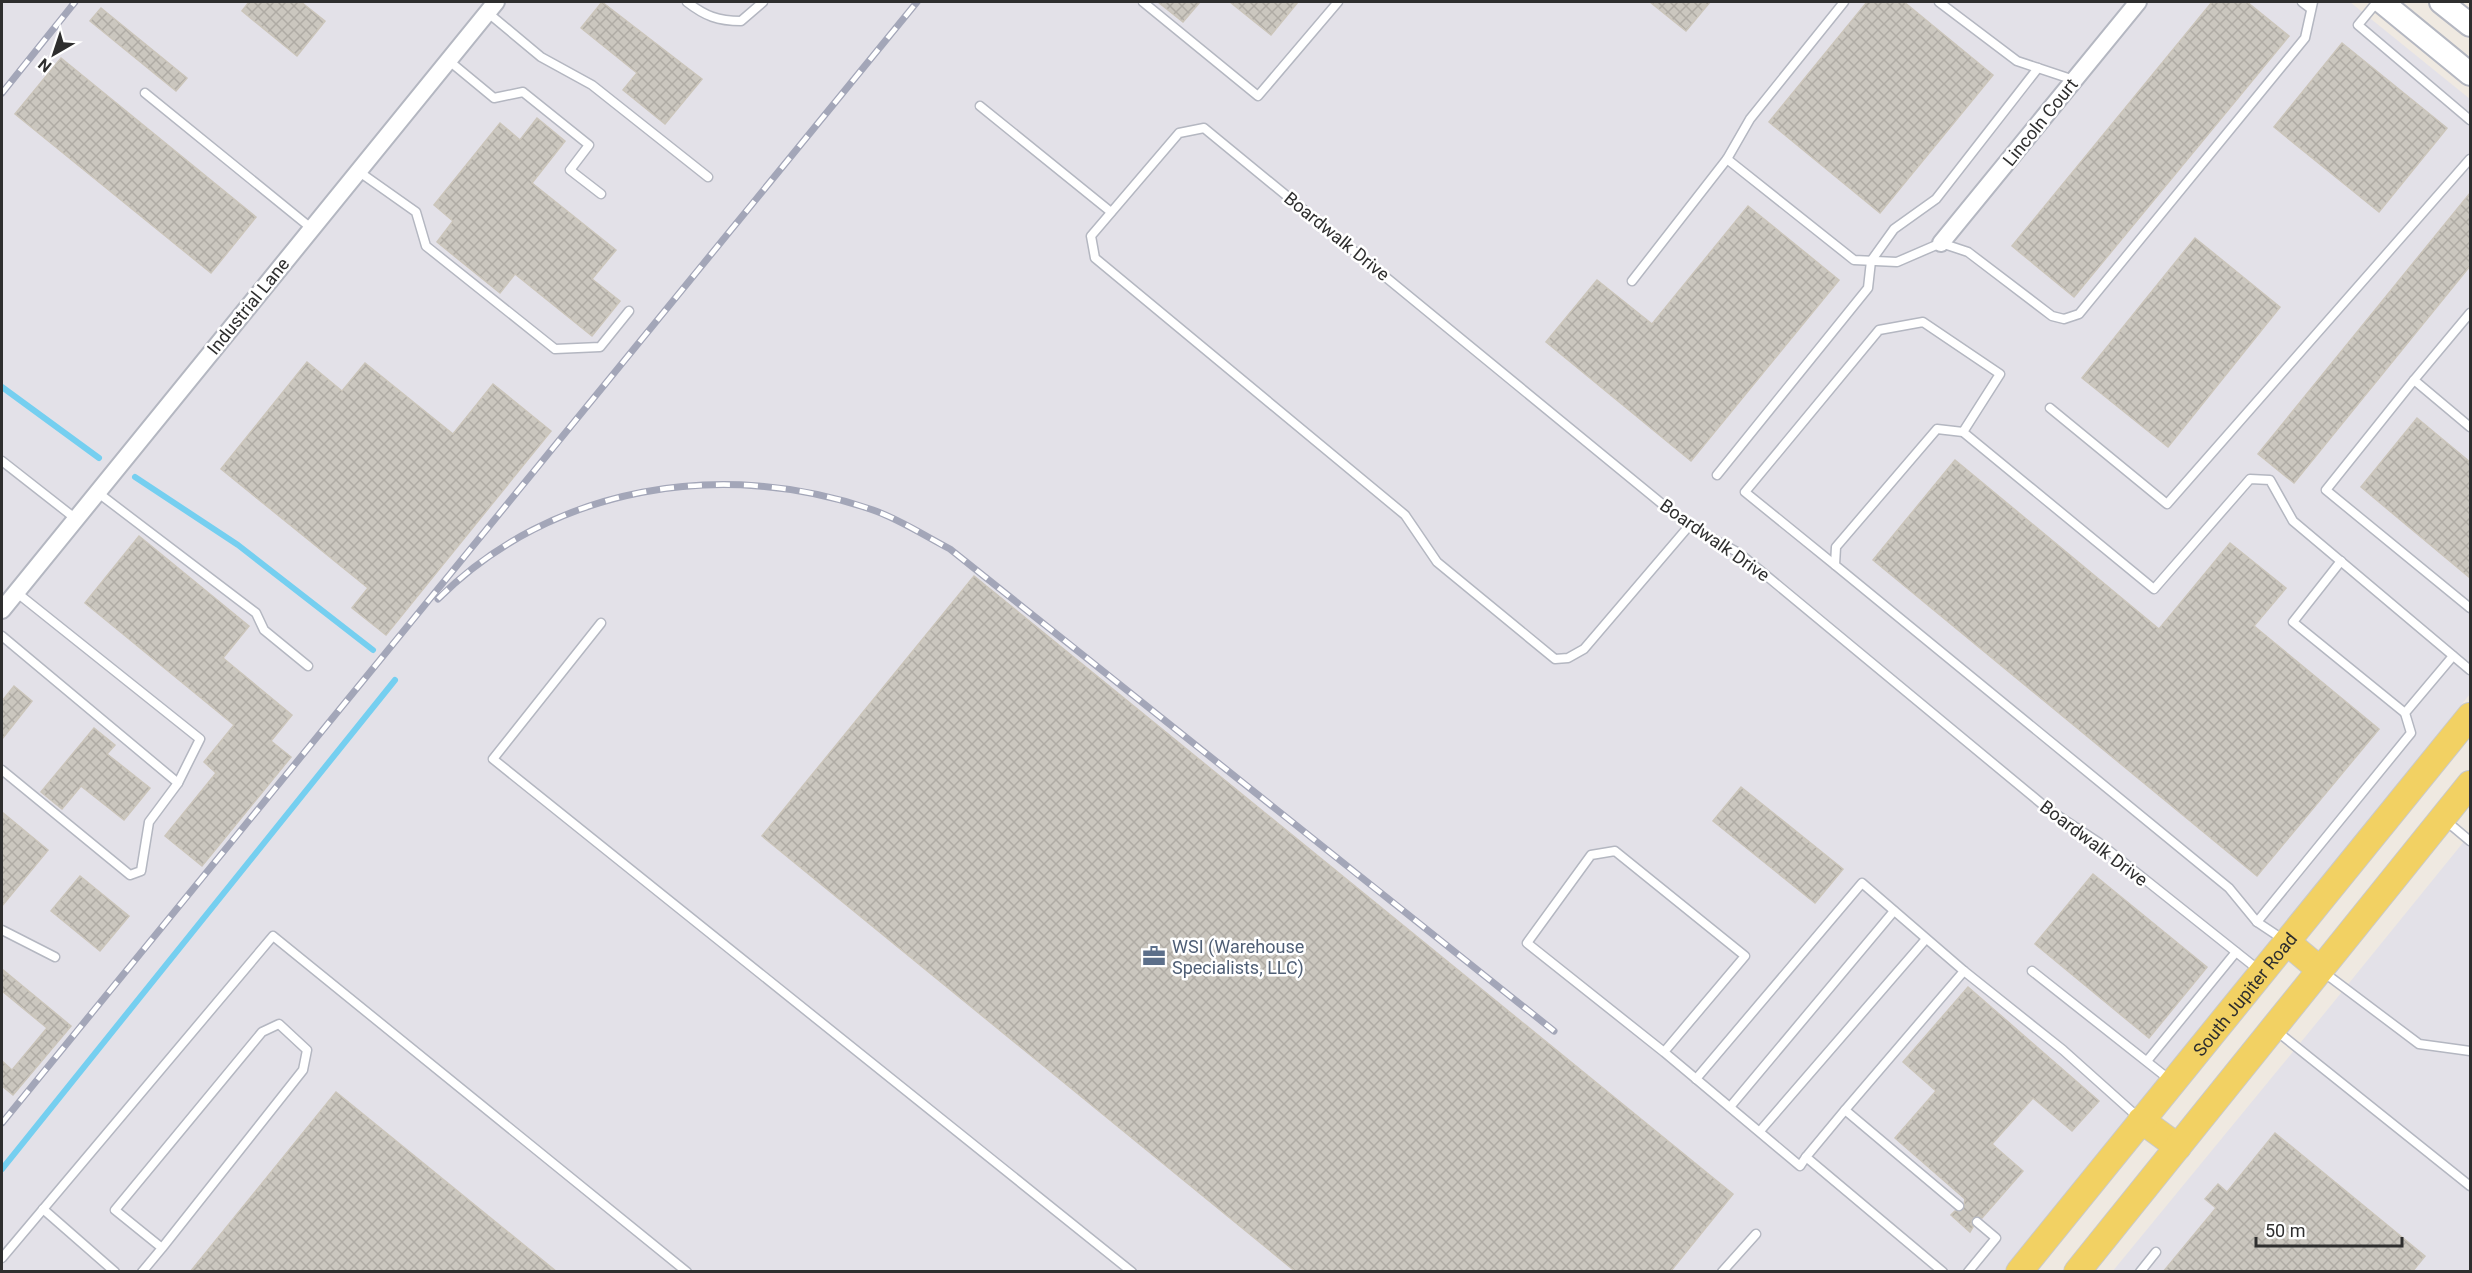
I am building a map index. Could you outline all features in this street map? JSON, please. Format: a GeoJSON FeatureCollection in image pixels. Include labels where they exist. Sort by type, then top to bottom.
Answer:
{"type":"FeatureCollection","features":[{"type":"Feature","properties":{"kind":"main road"},"geometry":{"type":"LineString","coordinates":[[2382,2],[2470,74]]}},
{"type":"Feature","properties":{"kind":"main road"},"geometry":{"type":"LineString","coordinates":[[2440,2],[2470,25]]}},
{"type":"Feature","properties":{"kind":"main road","name":"South Jupiter Road"},"geometry":{"type":"LineString","coordinates":[[2019,1272],[2470,716]]}},
{"type":"Feature","properties":{"kind":"main road"},"geometry":{"type":"LineString","coordinates":[[2077,1272],[2470,784]]}},
{"type":"Feature","properties":{"kind":"main road"},"geometry":{"type":"LineString","coordinates":[[2287,942],[2319,969]]}},
{"type":"Feature","properties":{"kind":"main road"},"geometry":{"type":"LineString","coordinates":[[2141,1120],[2178,1147]]}},
{"type":"Feature","properties":{"kind":"street","name":"Lincoln Court"},"geometry":{"type":"LineString","coordinates":[[1941,243],[2138,2]]}},
{"type":"Feature","properties":{"kind":"street","name":"Industrial Lane"},"geometry":{"type":"LineString","coordinates":[[2,610],[491,7]]}},
{"type":"Feature","properties":{"kind":"lane"},"geometry":{"type":"LineString","coordinates":[[687,2],[704,15],[722,21],[741,21],[762,2]]}},
{"type":"Feature","properties":{"kind":"lane"},"geometry":{"type":"LineString","coordinates":[[1143,2],[1258,96],[1338,2]]}},
{"type":"Feature","properties":{"kind":"lane"},"geometry":{"type":"LineString","coordinates":[[1632,280],[1727,159],[1750,119],[1844,2]]}},
{"type":"Feature","properties":{"kind":"lane"},"geometry":{"type":"LineString","coordinates":[[1939,2],[2017,61],[2074,80]]}},
{"type":"Feature","properties":{"kind":"lane"},"geometry":{"type":"LineString","coordinates":[[1727,159],[1854,260],[1897,262],[1941,243],[1968,252],[2052,316],[2064,319],[2079,314],[2305,38],[2312,5],[2302,2]]}},
{"type":"Feature","properties":{"kind":"lane"},"geometry":{"type":"LineString","coordinates":[[2377,2],[2358,25],[2470,120]]}},
{"type":"Feature","properties":{"kind":"lane"},"geometry":{"type":"LineString","coordinates":[[491,7],[541,57],[592,85],[708,177]]}},
{"type":"Feature","properties":{"kind":"lane"},"geometry":{"type":"LineString","coordinates":[[448,59],[494,98],[523,92],[589,145],[570,170],[601,194]]}},
{"type":"Feature","properties":{"kind":"lane"},"geometry":{"type":"LineString","coordinates":[[1717,475],[1868,288],[1871,261],[1894,229],[1936,199],[2038,68]]}},
{"type":"Feature","properties":{"kind":"lane"},"geometry":{"type":"LineString","coordinates":[[145,93],[311,228]]}},
{"type":"Feature","properties":{"kind":"lane"},"geometry":{"type":"LineString","coordinates":[[980,106],[1111,212]]}},
{"type":"Feature","properties":{"kind":"lane","name":"Boardwalk Drive"},"geometry":{"type":"LineString","coordinates":[[1689,526],[1584,649],[1568,658],[1555,659],[1437,562],[1405,515],[1095,258],[1091,236],[1179,133],[1204,128],[1689,526],[1739,553],[2048,809],[2098,842],[2263,973]]}},
{"type":"Feature","properties":{"kind":"lane"},"geometry":{"type":"LineString","coordinates":[[2050,408],[2167,504],[2470,159]]}},
{"type":"Feature","properties":{"kind":"lane"},"geometry":{"type":"LineString","coordinates":[[357,171],[416,212],[426,246],[555,349],[600,347],[629,311]]}},
{"type":"Feature","properties":{"kind":"lane"},"geometry":{"type":"LineString","coordinates":[[2470,313],[2326,490],[2470,608]]}},
{"type":"Feature","properties":{"kind":"lane"},"geometry":{"type":"LineString","coordinates":[[1963,432],[2000,374],[1923,322],[1879,330],[1745,492],[2229,888],[2257,922],[2287,942]]}},
{"type":"Feature","properties":{"kind":"lane"},"geometry":{"type":"LineString","coordinates":[[2414,380],[2470,427]]}},
{"type":"Feature","properties":{"kind":"lane"},"geometry":{"type":"LineString","coordinates":[[1835,565],[1836,546],[1937,429],[1963,432],[2154,589],[2250,479],[2270,480],[2293,521],[2470,670]]}},
{"type":"Feature","properties":{"kind":"lane"},"geometry":{"type":"LineString","coordinates":[[2,461],[76,519]]}},
{"type":"Feature","properties":{"kind":"lane"},"geometry":{"type":"LineString","coordinates":[[97,492],[256,613],[264,630],[308,666]]}},
{"type":"Feature","properties":{"kind":"lane"},"geometry":{"type":"LineString","coordinates":[[2257,922],[2411,733],[2405,713],[2293,622],[2341,561]]}},
{"type":"Feature","properties":{"kind":"lane"},"geometry":{"type":"LineString","coordinates":[[2,770],[130,875],[141,871],[149,822],[178,783],[200,739],[16,592]]}},
{"type":"Feature","properties":{"kind":"lane"},"geometry":{"type":"LineString","coordinates":[[601,623],[493,759],[1132,1272]]}},
{"type":"Feature","properties":{"kind":"lane"},"geometry":{"type":"LineString","coordinates":[[2,636],[178,783]]}},
{"type":"Feature","properties":{"kind":"lane"},"geometry":{"type":"LineString","coordinates":[[2405,713],[2453,656]]}},
{"type":"Feature","properties":{"kind":"lane"},"geometry":{"type":"LineString","coordinates":[[2443,818],[2470,841]]}},
{"type":"Feature","properties":{"kind":"lane"},"geometry":{"type":"LineString","coordinates":[[1664,1052],[1745,956],[1615,851],[1591,855],[1527,943],[1761,1131],[1800,1166],[1964,971]]}},
{"type":"Feature","properties":{"kind":"lane"},"geometry":{"type":"LineString","coordinates":[[1696,1079],[1862,883],[1964,971],[2063,1050],[2141,1120]]}},
{"type":"Feature","properties":{"kind":"lane"},"geometry":{"type":"LineString","coordinates":[[1730,1107],[1894,911]]}},
{"type":"Feature","properties":{"kind":"lane"},"geometry":{"type":"LineString","coordinates":[[2,930],[55,957]]}},
{"type":"Feature","properties":{"kind":"lane"},"geometry":{"type":"LineString","coordinates":[[2,1258],[273,936],[687,1272]]}},
{"type":"Feature","properties":{"kind":"lane"},"geometry":{"type":"LineString","coordinates":[[1761,1131],[1926,939]]}},
{"type":"Feature","properties":{"kind":"lane"},"geometry":{"type":"LineString","coordinates":[[2147,1061],[2236,952]]}},
{"type":"Feature","properties":{"kind":"lane"},"geometry":{"type":"LineString","coordinates":[[2319,969],[2419,1044],[2470,1051]]}},
{"type":"Feature","properties":{"kind":"lane"},"geometry":{"type":"LineString","coordinates":[[2032,971],[2173,1082]]}},
{"type":"Feature","properties":{"kind":"lane"},"geometry":{"type":"LineString","coordinates":[[142,1272],[162,1248],[303,1070],[308,1050],[279,1024],[262,1032],[115,1210],[162,1248]]}},
{"type":"Feature","properties":{"kind":"lane"},"geometry":{"type":"LineString","coordinates":[[2272,1028],[2470,1186]]}},
{"type":"Feature","properties":{"kind":"lane"},"geometry":{"type":"LineString","coordinates":[[1845,1110],[1959,1206]]}},
{"type":"Feature","properties":{"kind":"lane"},"geometry":{"type":"LineString","coordinates":[[1806,1158],[1943,1271]]}},
{"type":"Feature","properties":{"kind":"lane"},"geometry":{"type":"LineString","coordinates":[[43,1209],[115,1272]]}},
{"type":"Feature","properties":{"kind":"lane"},"geometry":{"type":"LineString","coordinates":[[1968,1272],[1996,1238],[1977,1222]]}},
{"type":"Feature","properties":{"kind":"lane"},"geometry":{"type":"LineString","coordinates":[[1722,1272],[1756,1234]]}},
{"type":"Feature","properties":{"kind":"lane"},"geometry":{"type":"LineString","coordinates":[[2140,1272],[2156,1252]]}},
{"type":"Feature","properties":{"kind":"shaded area"},"geometry":{"type":"Polygon","coordinates":[[[2,2],[2350,2],[2470,99],[2470,694],[2004,1271],[2,1272],[2,2]]]}},
{"type":"Feature","properties":{"kind":"shaded area"},"geometry":{"type":"Polygon","coordinates":[[[2470,834],[2470,1271],[2112,1272],[2328,1009],[2470,834]]]}},
{"type":"Feature","properties":{"kind":"building"},"geometry":{"type":"Polygon","coordinates":[[[249,2],[301,2],[325,21],[297,56],[242,11],[249,2]]]}},
{"type":"Feature","properties":{"kind":"building"},"geometry":{"type":"Polygon","coordinates":[[[602,2],[702,79],[665,124],[623,90],[637,73],[581,28],[602,2]]]}},
{"type":"Feature","properties":{"kind":"building"},"geometry":{"type":"Polygon","coordinates":[[[1158,2],[1200,2],[1183,22],[1158,2]]]}},
{"type":"Feature","properties":{"kind":"building"},"geometry":{"type":"Polygon","coordinates":[[[1230,2],[1298,2],[1271,35],[1230,2]]]}},
{"type":"Feature","properties":{"kind":"building"},"geometry":{"type":"Polygon","coordinates":[[[1650,2],[1710,2],[1686,31],[1650,2]]]}},
{"type":"Feature","properties":{"kind":"building"},"geometry":{"type":"Polygon","coordinates":[[[1867,2],[1904,2],[1993,75],[1880,213],[1769,122],[1867,2]]]}},
{"type":"Feature","properties":{"kind":"building"},"geometry":{"type":"Polygon","coordinates":[[[2212,2],[2247,2],[2289,36],[2074,297],[2012,246],[2212,2]]]}},
{"type":"Feature","properties":{"kind":"building"},"geometry":{"type":"Polygon","coordinates":[[[101,8],[187,78],[176,91],[90,21],[101,8]]]}},
{"type":"Feature","properties":{"kind":"building"},"geometry":{"type":"Polygon","coordinates":[[[2342,43],[2447,128],[2379,212],[2274,127],[2342,43]]]}},
{"type":"Feature","properties":{"kind":"building"},"geometry":{"type":"Polygon","coordinates":[[[61,58],[256,217],[211,273],[15,114],[61,58]]]}},
{"type":"Feature","properties":{"kind":"building"},"geometry":{"type":"Polygon","coordinates":[[[537,118],[565,141],[532,183],[616,250],[592,279],[620,301],[592,336],[515,274],[500,293],[437,242],[453,221],[434,205],[500,123],[520,140],[537,118]]]}},
{"type":"Feature","properties":{"kind":"building"},"geometry":{"type":"Polygon","coordinates":[[[2470,193],[2470,266],[2294,483],[2258,454],[2470,193]]]}},
{"type":"Feature","properties":{"kind":"building"},"geometry":{"type":"Polygon","coordinates":[[[1748,206],[1839,280],[1691,461],[1546,342],[1597,280],[1652,324],[1748,206]]]}},
{"type":"Feature","properties":{"kind":"building"},"geometry":{"type":"Polygon","coordinates":[[[2195,238],[2280,307],[2168,447],[2082,378],[2195,238]]]}},
{"type":"Feature","properties":{"kind":"building"},"geometry":{"type":"Polygon","coordinates":[[[307,362],[342,391],[365,363],[453,434],[493,384],[551,431],[386,635],[352,608],[368,588],[221,469],[307,362]]]}},
{"type":"Feature","properties":{"kind":"building"},"geometry":{"type":"Polygon","coordinates":[[[2417,418],[2470,462],[2470,578],[2361,487],[2417,418]]]}},
{"type":"Feature","properties":{"kind":"building"},"geometry":{"type":"Polygon","coordinates":[[[1955,460],[2159,629],[2230,543],[2286,588],[2254,626],[2379,729],[2257,876],[1873,560],[1955,460]]]}},
{"type":"Feature","properties":{"kind":"building"},"geometry":{"type":"Polygon","coordinates":[[[139,536],[249,626],[223,658],[292,715],[271,741],[291,757],[202,866],[165,836],[216,773],[204,762],[234,725],[85,603],[139,536]]]}},
{"type":"Feature","properties":{"kind":"building"},"geometry":{"type":"Polygon","coordinates":[[[974,576],[1733,1194],[1670,1272],[1296,1272],[762,836],[974,576]]]}},
{"type":"Feature","properties":{"kind":"building"},"geometry":{"type":"Polygon","coordinates":[[[14,686],[32,701],[2,739],[2,701],[14,686]]]}},
{"type":"Feature","properties":{"kind":"building"},"geometry":{"type":"Polygon","coordinates":[[[94,728],[115,745],[107,754],[150,788],[124,820],[81,786],[62,809],[41,792],[94,728]]]}},
{"type":"Feature","properties":{"kind":"building"},"geometry":{"type":"Polygon","coordinates":[[[1741,787],[1843,869],[1815,903],[1713,821],[1741,787]]]}},
{"type":"Feature","properties":{"kind":"building"},"geometry":{"type":"Polygon","coordinates":[[[2,812],[48,850],[2,906],[2,812]]]}},
{"type":"Feature","properties":{"kind":"building"},"geometry":{"type":"Polygon","coordinates":[[[2093,874],[2207,967],[2149,1038],[2035,944],[2093,874]]]}},
{"type":"Feature","properties":{"kind":"building"},"geometry":{"type":"Polygon","coordinates":[[[80,876],[129,916],[100,951],[51,911],[80,876]]]}},
{"type":"Feature","properties":{"kind":"building"},"geometry":{"type":"Polygon","coordinates":[[[2,969],[71,1026],[13,1095],[2,1086],[2,1061],[12,1070],[47,1028],[2,991],[2,969]]]}},
{"type":"Feature","properties":{"kind":"building"},"geometry":{"type":"Polygon","coordinates":[[[1968,987],[2099,1101],[2072,1131],[2033,1098],[1992,1144],[2023,1171],[1982,1218],[1973,1218],[1971,1221],[1973,1227],[1970,1232],[1951,1215],[1955,1211],[1963,1210],[1965,1199],[1895,1138],[1936,1091],[1903,1062],[1968,987]]]}},
{"type":"Feature","properties":{"kind":"building"},"geometry":{"type":"Polygon","coordinates":[[[336,1092],[557,1272],[190,1272],[336,1092]]]}},
{"type":"Feature","properties":{"kind":"building"},"geometry":{"type":"Polygon","coordinates":[[[2275,1133],[2425,1256],[2412,1272],[2163,1272],[2216,1208],[2205,1199],[2218,1184],[2227,1192],[2275,1133]]]}},
{"type":"Feature","properties":{"kind":"waterway"},"geometry":{"type":"LineString","coordinates":[[2,387],[99,458]]}},
{"type":"Feature","properties":{"kind":"waterway"},"geometry":{"type":"LineString","coordinates":[[135,477],[238,545],[373,650]]}},
{"type":"Feature","properties":{"kind":"waterway"},"geometry":{"type":"LineString","coordinates":[[2,1169],[395,680]]}},
{"type":"Feature","properties":{"kind":"railway"},"geometry":{"type":"LineString","coordinates":[[2,93],[75,2]]}},
{"type":"Feature","properties":{"kind":"railway"},"geometry":{"type":"LineString","coordinates":[[2,1123],[917,2]]}},
{"type":"Feature","properties":{"kind":"railway"},"geometry":{"type":"LineString","coordinates":[[438,599],[483,560],[533,530],[586,507],[642,492],[700,485],[758,486],[816,494],[873,510],[950,549],[1554,1031]]}},
{"type":"Feature","properties":{"kind":"place","name":"WSI (Warehouse Specialists, LLC)"},"geometry":{"type":"Point","coordinates":[1154,956]}}]}
